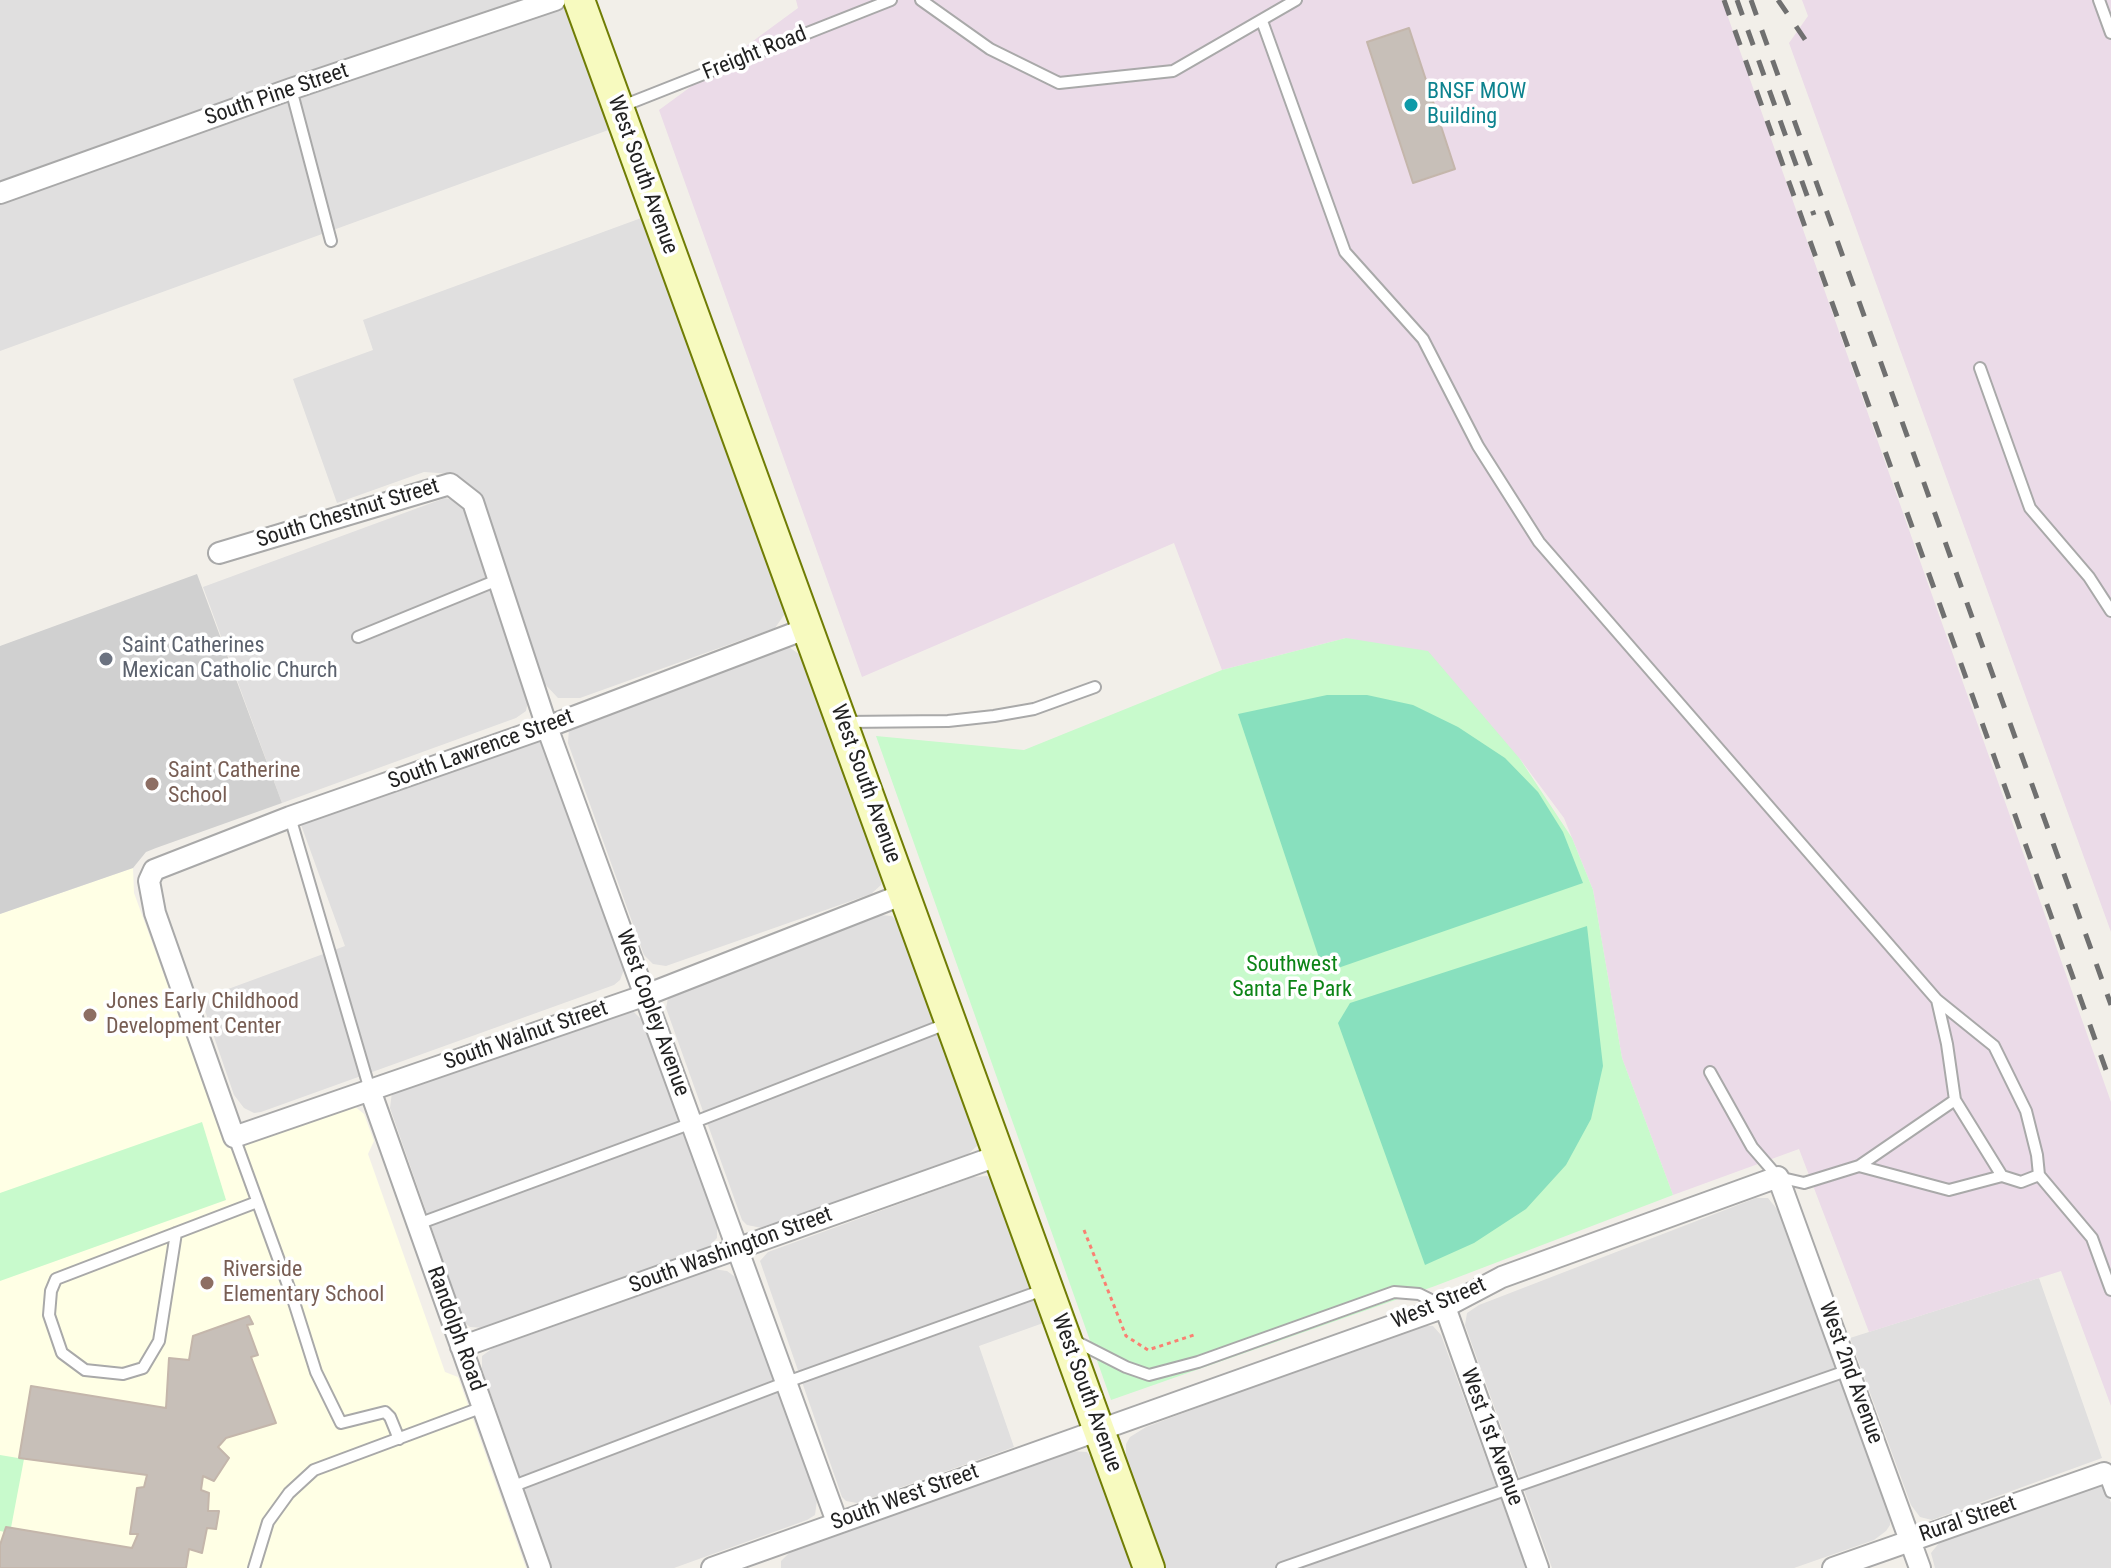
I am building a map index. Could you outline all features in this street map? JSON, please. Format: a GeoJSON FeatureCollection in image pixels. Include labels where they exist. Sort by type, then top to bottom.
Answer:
{"type":"FeatureCollection","features":[{"type":"Feature","properties":{"kind":"main road","name":"West South Avenue"},"geometry":{"type":"LineString","coordinates":[[579,0],[1149,1568]]}},
{"type":"Feature","properties":{"kind":"street","name":"South Pine Street"},"geometry":{"type":"LineString","coordinates":[[0,193],[291,89],[555,0]]}},
{"type":"Feature","properties":{"kind":"street","name":"South Chestnut Street"},"geometry":{"type":"LineString","coordinates":[[219,553],[450,484],[473,502]]}},
{"type":"Feature","properties":{"kind":"street","name":"West Copley Avenue"},"geometry":{"type":"LineString","coordinates":[[473,502],[547,727],[837,1522]]}},
{"type":"Feature","properties":{"kind":"street","name":"South Lawrence Street"},"geometry":{"type":"LineString","coordinates":[[234,1137],[155,913],[149,881],[154,870],[290,817],[547,727],[808,628]]}},
{"type":"Feature","properties":{"kind":"street","name":"South Walnut Street"},"geometry":{"type":"LineString","coordinates":[[234,1137],[646,995],[904,894]]}},
{"type":"Feature","properties":{"kind":"street","name":"Randolph Road"},"geometry":{"type":"LineString","coordinates":[[370,1090],[540,1568]]}},
{"type":"Feature","properties":{"kind":"street","name":"South Washington Street"},"geometry":{"type":"LineString","coordinates":[[461,1347],[1000,1155]]}},
{"type":"Feature","properties":{"kind":"street","name":"West Street"},"geometry":{"type":"LineString","coordinates":[[1099,1429],[1445,1307],[1502,1277],[1778,1177]]}},
{"type":"Feature","properties":{"kind":"street","name":"West 2nd Avenue"},"geometry":{"type":"LineString","coordinates":[[1778,1177],[1920,1568]]}},
{"type":"Feature","properties":{"kind":"street","name":"West 1st Avenue"},"geometry":{"type":"LineString","coordinates":[[1445,1307],[1538,1568]]}},
{"type":"Feature","properties":{"kind":"street","name":"South West Street"},"geometry":{"type":"LineString","coordinates":[[712,1568],[764,1559],[837,1522],[1099,1429]]}},
{"type":"Feature","properties":{"kind":"street","name":"Rural Street"},"geometry":{"type":"LineString","coordinates":[[1833,1568],[1910,1540],[2107,1482]]}},
{"type":"Feature","properties":{"kind":"lane","name":"Freight Road"},"geometry":{"type":"LineString","coordinates":[[618,108],[891,0]]}},
{"type":"Feature","properties":{"kind":"lane"},"geometry":{"type":"LineString","coordinates":[[921,0],[990,49],[1059,83],[1173,71],[1296,0]]}},
{"type":"Feature","properties":{"kind":"lane"},"geometry":{"type":"LineString","coordinates":[[2099,0],[2111,33]]}},
{"type":"Feature","properties":{"kind":"lane"},"geometry":{"type":"LineString","coordinates":[[1262,21],[1345,252],[1423,339],[1478,446],[1539,542],[1937,1000],[1994,1046],[2026,1111],[2039,1175],[2092,1238],[2111,1290]]}},
{"type":"Feature","properties":{"kind":"lane"},"geometry":{"type":"LineString","coordinates":[[291,89],[331,241]]}},
{"type":"Feature","properties":{"kind":"lane"},"geometry":{"type":"LineString","coordinates":[[1980,368],[2030,508],[2089,577],[2111,611]]}},
{"type":"Feature","properties":{"kind":"lane"},"geometry":{"type":"LineString","coordinates":[[358,637],[500,579]]}},
{"type":"Feature","properties":{"kind":"lane"},"geometry":{"type":"LineString","coordinates":[[842,722],[948,721],[994,716],[1034,709],[1095,687]]}},
{"type":"Feature","properties":{"kind":"lane"},"geometry":{"type":"LineString","coordinates":[[290,817],[370,1090]]}},
{"type":"Feature","properties":{"kind":"lane"},"geometry":{"type":"LineString","coordinates":[[1937,1000],[1955,1100],[2002,1176]]}},
{"type":"Feature","properties":{"kind":"lane"},"geometry":{"type":"LineString","coordinates":[[418,1224],[692,1123],[952,1022]]}},
{"type":"Feature","properties":{"kind":"lane"},"geometry":{"type":"LineString","coordinates":[[1710,1072],[1752,1147],[1778,1177]]}},
{"type":"Feature","properties":{"kind":"lane","name":"West Street"},"geometry":{"type":"LineString","coordinates":[[1778,1177],[1804,1183],[1859,1166],[1955,1100]]}},
{"type":"Feature","properties":{"kind":"lane"},"geometry":{"type":"LineString","coordinates":[[234,1137],[316,1372],[341,1423],[385,1412],[399,1439]]}},
{"type":"Feature","properties":{"kind":"lane"},"geometry":{"type":"LineString","coordinates":[[1859,1166],[1949,1190],[2002,1176],[2021,1182],[2039,1175]]}},
{"type":"Feature","properties":{"kind":"lane"},"geometry":{"type":"LineString","coordinates":[[176,1233],[159,1341],[143,1368],[123,1374],[85,1370],[62,1353],[49,1315],[51,1291],[56,1279],[176,1233],[257,1202]]}},
{"type":"Feature","properties":{"kind":"lane"},"geometry":{"type":"LineString","coordinates":[[511,1487],[787,1382],[1048,1288]]}},
{"type":"Feature","properties":{"kind":"lane"},"geometry":{"type":"LineString","coordinates":[[1066,1337],[1149,1375],[1198,1362],[1394,1292],[1419,1294],[1445,1307]]}},
{"type":"Feature","properties":{"kind":"lane"},"geometry":{"type":"LineString","coordinates":[[1282,1568],[1849,1370]]}},
{"type":"Feature","properties":{"kind":"lane"},"geometry":{"type":"LineString","coordinates":[[254,1568],[268,1522],[289,1493],[314,1470],[483,1407]]}},
{"type":"Feature","properties":{"kind":"path"},"geometry":{"type":"LineString","coordinates":[[1084,1230],[1126,1336],[1148,1350],[1197,1334]]}},
{"type":"Feature","properties":{"kind":"path"},"geometry":{"type":"LineString","coordinates":[[1151,1355],[1155,1348]]}},
{"type":"Feature","properties":{"kind":"shaded area"},"geometry":{"type":"Polygon","coordinates":[[[0,0],[567,0],[614,128],[0,351],[0,0]]]}},
{"type":"Feature","properties":{"kind":"shaded area"},"geometry":{"type":"Polygon","coordinates":[[[796,0],[1722,0],[2111,1102],[2111,1406],[2061,1271],[1869,1332],[1799,1149],[1673,1195],[1622,1058],[1593,890],[1564,818],[1520,759],[1346,638],[1222,670],[1174,543],[862,677],[659,110],[798,8],[796,0]]]}},
{"type":"Feature","properties":{"kind":"shaded area"},"geometry":{"type":"Polygon","coordinates":[[[1802,0],[2111,0],[2111,932],[1789,43],[1808,16],[1802,0]]]}},
{"type":"Feature","properties":{"kind":"shaded area"},"geometry":{"type":"Polygon","coordinates":[[[644,217],[784,607],[784,615],[775,628],[580,698],[558,698],[542,681],[462,481],[452,474],[424,472],[337,503],[293,379],[373,350],[363,320],[644,217]]]}},
{"type":"Feature","properties":{"kind":"shaded area"},"geometry":{"type":"Polygon","coordinates":[[[445,498],[455,500],[464,509],[526,683],[529,696],[526,711],[516,718],[282,803],[203,587],[445,498]]]}},
{"type":"Feature","properties":{"kind":"shaded area"},"geometry":{"type":"Polygon","coordinates":[[[197,574],[282,803],[146,852],[133,868],[0,914],[0,646],[197,574]]]}},
{"type":"Feature","properties":{"kind":"shaded area"},"geometry":{"type":"Polygon","coordinates":[[[789,647],[803,657],[882,877],[881,885],[871,894],[666,966],[653,964],[644,955],[568,743],[569,728],[789,647]]]}},
{"type":"Feature","properties":{"kind":"shaded area"},"geometry":{"type":"Polygon","coordinates":[[[539,740],[544,744],[625,967],[620,980],[614,985],[261,1112],[254,1113],[244,1108],[234,1095],[201,999],[345,946],[300,822],[539,740]]]}},
{"type":"Feature","properties":{"kind":"shaded area","name":"Riverside Elementary School"},"geometry":{"type":"Polygon","coordinates":[[[133,868],[134,893],[227,1148],[346,1106],[353,1105],[364,1114],[374,1141],[368,1154],[445,1372],[458,1377],[526,1568],[0,1568],[0,914],[133,868]]]}},
{"type":"Feature","properties":{"kind":"shaded area"},"geometry":{"type":"Polygon","coordinates":[[[880,915],[892,916],[900,925],[979,1140],[977,1146],[967,1155],[762,1228],[747,1225],[742,1220],[666,1008],[668,998],[675,991],[880,915]]]}},
{"type":"Feature","properties":{"kind":"shaded area"},"geometry":{"type":"Polygon","coordinates":[[[630,1008],[644,1022],[717,1222],[717,1238],[708,1247],[485,1328],[470,1327],[465,1323],[390,1108],[392,1092],[630,1008]]]}},
{"type":"Feature","properties":{"kind":"shaded area"},"geometry":{"type":"Polygon","coordinates":[[[987,1176],[996,1185],[1046,1322],[979,1346],[1014,1447],[857,1503],[846,1501],[842,1497],[760,1261],[768,1252],[973,1177],[987,1176]]]}},
{"type":"Feature","properties":{"kind":"shaded area"},"geometry":{"type":"Polygon","coordinates":[[[1756,1198],[1768,1198],[1781,1214],[1890,1517],[1890,1525],[1874,1540],[1794,1568],[1552,1568],[1465,1325],[1467,1313],[1479,1305],[1756,1198]]]}},
{"type":"Feature","properties":{"kind":"shaded area"},"geometry":{"type":"Polygon","coordinates":[[[713,1269],[727,1271],[738,1279],[816,1490],[815,1515],[674,1568],[552,1568],[482,1369],[482,1356],[493,1348],[713,1269]]]}},
{"type":"Feature","properties":{"kind":"shaded area"},"geometry":{"type":"Polygon","coordinates":[[[2039,1278],[2102,1458],[1932,1520],[1920,1517],[1911,1505],[1850,1338],[2039,1278]]]}},
{"type":"Feature","properties":{"kind":"shaded area"},"geometry":{"type":"Polygon","coordinates":[[[1418,1325],[1433,1326],[1441,1335],[1526,1568],[1165,1568],[1126,1460],[1126,1444],[1130,1437],[1146,1427],[1418,1325]]]}},
{"type":"Feature","properties":{"kind":"shaded area"},"geometry":{"type":"Polygon","coordinates":[[[1072,1451],[1087,1452],[1095,1463],[1133,1568],[781,1568],[781,1561],[791,1551],[1072,1451]]]}},
{"type":"Feature","properties":{"kind":"shaded area"},"geometry":{"type":"Polygon","coordinates":[[[2104,1483],[2111,1503],[2111,1568],[1935,1568],[1931,1553],[1939,1543],[2104,1483]]]}},
{"type":"Feature","properties":{"kind":"green space","name":"Southwest Santa Fe Park"},"geometry":{"type":"Polygon","coordinates":[[[1346,638],[1428,651],[1520,759],[1572,838],[1593,890],[1622,1058],[1673,1195],[1435,1286],[1111,1400],[876,736],[1024,750],[1222,670],[1346,638]]]}},
{"type":"Feature","properties":{"kind":"green space"},"geometry":{"type":"Polygon","coordinates":[[[1327,695],[1367,695],[1413,705],[1458,727],[1505,758],[1538,792],[1563,832],[1583,883],[1338,968],[1320,961],[1238,714],[1327,695]]]}},
{"type":"Feature","properties":{"kind":"green space"},"geometry":{"type":"Polygon","coordinates":[[[1587,926],[1603,1066],[1591,1119],[1566,1165],[1526,1209],[1474,1243],[1425,1265],[1338,1023],[1350,1003],[1587,926]]]}},
{"type":"Feature","properties":{"kind":"green space"},"geometry":{"type":"Polygon","coordinates":[[[202,1122],[226,1200],[0,1281],[0,1193],[202,1122]]]}},
{"type":"Feature","properties":{"kind":"green space"},"geometry":{"type":"Polygon","coordinates":[[[0,1455],[24,1459],[10,1533],[0,1531],[0,1455]]]}},
{"type":"Feature","properties":{"kind":"building","name":"BNSF MOW Building"},"geometry":{"type":"Polygon","coordinates":[[[1409,28],[1455,169],[1413,183],[1367,42],[1409,28]]]}},
{"type":"Feature","properties":{"kind":"building"},"geometry":{"type":"Polygon","coordinates":[[[249,1316],[253,1324],[247,1325],[258,1355],[251,1357],[276,1423],[226,1438],[218,1447],[229,1458],[214,1481],[203,1476],[201,1490],[209,1493],[208,1511],[219,1511],[216,1529],[207,1528],[202,1553],[189,1549],[186,1568],[0,1568],[0,1545],[6,1527],[132,1548],[138,1534],[130,1534],[137,1488],[144,1487],[147,1475],[19,1458],[31,1386],[166,1408],[169,1358],[189,1360],[193,1336],[249,1316]]]}},
{"type":"Feature","properties":{"kind":"railway"},"geometry":{"type":"LineString","coordinates":[[1724,0],[2111,1084]]}},
{"type":"Feature","properties":{"kind":"railway"},"geometry":{"type":"LineString","coordinates":[[1737,0],[1814,215]]}},
{"type":"Feature","properties":{"kind":"railway"},"geometry":{"type":"LineString","coordinates":[[1751,0],[2111,1005]]}},
{"type":"Feature","properties":{"kind":"railway"},"geometry":{"type":"LineString","coordinates":[[1778,0],[1806,41]]}},
{"type":"Feature","properties":{"kind":"place","name":"BNSF MOW Building"},"geometry":{"type":"Point","coordinates":[1411,105]}},
{"type":"Feature","properties":{"kind":"place","name":"Saint Catherines Mexican Catholic Church"},"geometry":{"type":"Point","coordinates":[106,659]}},
{"type":"Feature","properties":{"kind":"place","name":"Saint Catherine School"},"geometry":{"type":"Point","coordinates":[152,784]}},
{"type":"Feature","properties":{"kind":"place","name":"Jones Early Childhood Development Center"},"geometry":{"type":"Point","coordinates":[90,1015]}},
{"type":"Feature","properties":{"kind":"place","name":"Riverside Elementary School"},"geometry":{"type":"Point","coordinates":[207,1283]}}]}
